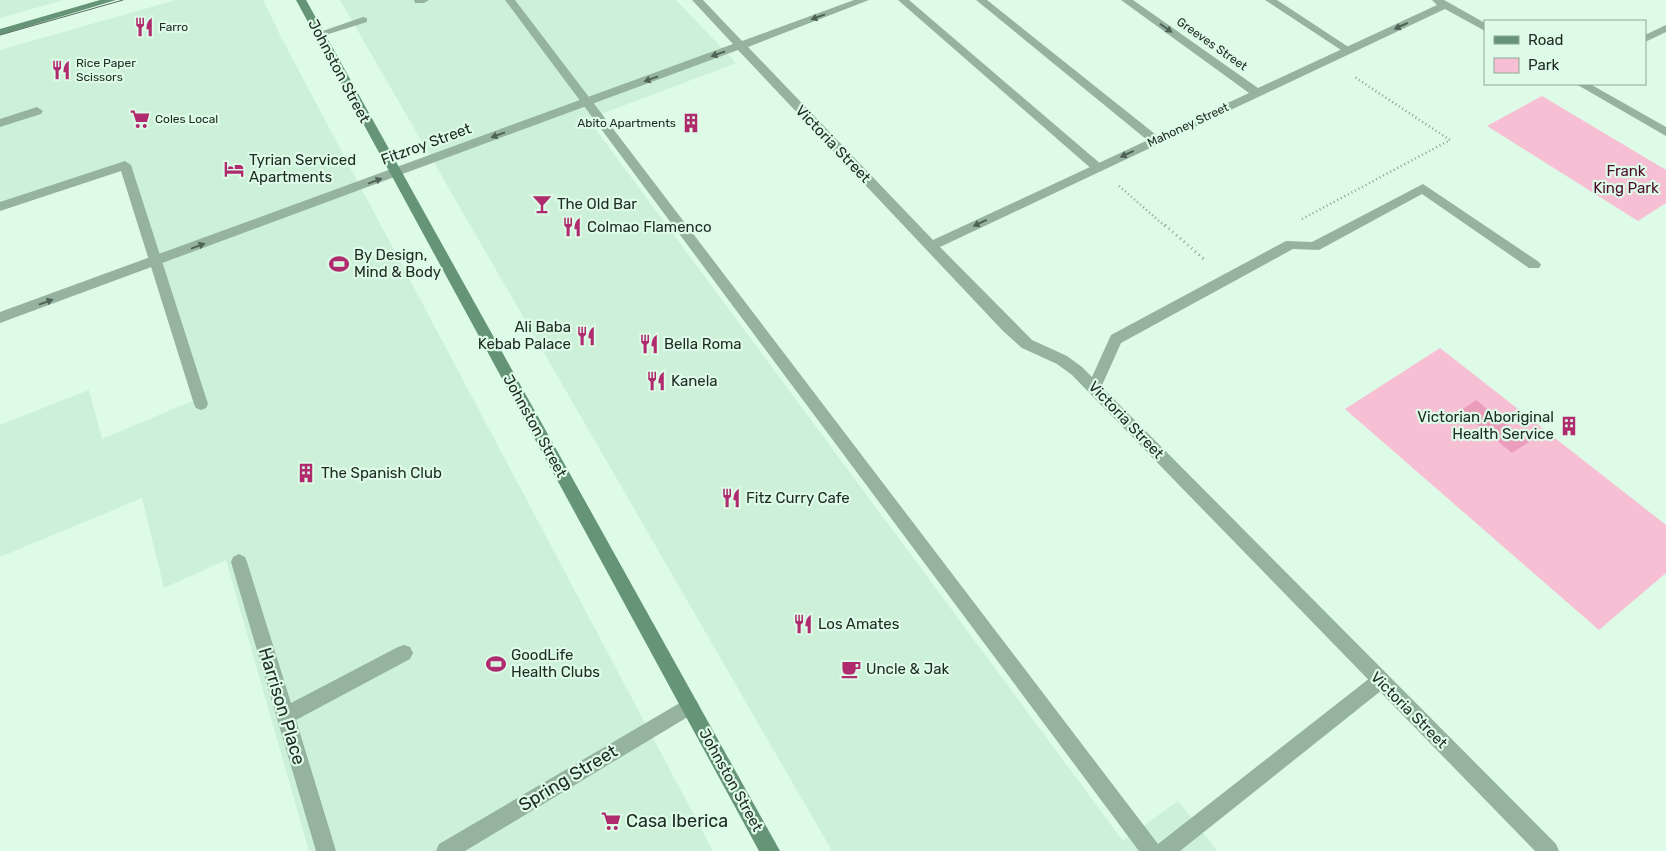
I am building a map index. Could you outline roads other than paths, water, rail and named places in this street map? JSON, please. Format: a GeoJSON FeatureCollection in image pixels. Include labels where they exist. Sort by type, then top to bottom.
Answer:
{"type":"FeatureCollection","features":[{"type":"Feature","properties":{"kind":"main road"},"geometry":{"type":"LineString","coordinates":[[0,32],[111,0]]}},
{"type":"Feature","properties":{"kind":"main road","name":"Johnston Street"},"geometry":{"type":"LineString","coordinates":[[301,0],[394,174],[770,851]]}},
{"type":"Feature","properties":{"kind":"street"},"geometry":{"type":"LineString","coordinates":[[510,0],[1151,851]]}},
{"type":"Feature","properties":{"kind":"street","name":"Victoria Street"},"geometry":{"type":"LineString","coordinates":[[697,0],[1008,327],[1027,344],[1062,360],[1077,370],[1549,851]]}},
{"type":"Feature","properties":{"kind":"street","name":"Fitzroy Street"},"geometry":{"type":"LineString","coordinates":[[0,318],[864,0]]}},
{"type":"Feature","properties":{"kind":"street"},"geometry":{"type":"LineString","coordinates":[[904,0],[1098,168]]}},
{"type":"Feature","properties":{"kind":"street"},"geometry":{"type":"LineString","coordinates":[[981,0],[1156,141]]}},
{"type":"Feature","properties":{"kind":"street","name":"Greeves Street"},"geometry":{"type":"LineString","coordinates":[[1126,0],[1257,93]]}},
{"type":"Feature","properties":{"kind":"street"},"geometry":{"type":"LineString","coordinates":[[1270,0],[1348,50]]}},
{"type":"Feature","properties":{"kind":"street"},"geometry":{"type":"LineString","coordinates":[[1441,2],[1484,27]]}},
{"type":"Feature","properties":{"kind":"street","name":"Mahoney Street"},"geometry":{"type":"LineString","coordinates":[[931,246],[1328,60],[1441,2]]}},
{"type":"Feature","properties":{"kind":"street"},"geometry":{"type":"LineString","coordinates":[[319,34],[363,20]]}},
{"type":"Feature","properties":{"kind":"street"},"geometry":{"type":"LineString","coordinates":[[1646,38],[1666,28]]}},
{"type":"Feature","properties":{"kind":"street"},"geometry":{"type":"LineString","coordinates":[[1584,85],[1666,132]]}},
{"type":"Feature","properties":{"kind":"street"},"geometry":{"type":"LineString","coordinates":[[0,122],[37,111]]}},
{"type":"Feature","properties":{"kind":"street"},"geometry":{"type":"LineString","coordinates":[[0,207],[125,165],[201,404]]}},
{"type":"Feature","properties":{"kind":"street"},"geometry":{"type":"LineString","coordinates":[[1094,388],[1116,339],[1291,244],[1314,248],[1423,188],[1534,265]]}},
{"type":"Feature","properties":{"kind":"street","name":"Harrison Place"},"geometry":{"type":"LineString","coordinates":[[239,562],[326,851]]}},
{"type":"Feature","properties":{"kind":"street"},"geometry":{"type":"LineString","coordinates":[[285,716],[404,653]]}},
{"type":"Feature","properties":{"kind":"street"},"geometry":{"type":"LineString","coordinates":[[1164,851],[1380,680]]}},
{"type":"Feature","properties":{"kind":"street","name":"Spring Street"},"geometry":{"type":"LineString","coordinates":[[457,848],[690,706]]}},
{"type":"Feature","properties":{"kind":"tram line"},"geometry":{"type":"LineString","coordinates":[[0,35],[123,0]]}},
{"type":"Feature","properties":{"kind":"place","name":"Farro"},"geometry":{"type":"Point","coordinates":[144,27]}},
{"type":"Feature","properties":{"kind":"place","name":"Rice Paper Scissors"},"geometry":{"type":"Point","coordinates":[61,70]}},
{"type":"Feature","properties":{"kind":"place","name":"Coles Local"},"geometry":{"type":"Point","coordinates":[140,119]}},
{"type":"Feature","properties":{"kind":"place","name":"Abito Apartments"},"geometry":{"type":"Point","coordinates":[691,123]}},
{"type":"Feature","properties":{"kind":"place","name":"Tyrian Serviced Apartments"},"geometry":{"type":"Point","coordinates":[234,169]}},
{"type":"Feature","properties":{"kind":"place","name":"The Old Bar"},"geometry":{"type":"Point","coordinates":[542,204]}},
{"type":"Feature","properties":{"kind":"place","name":"Colmao Flamenco"},"geometry":{"type":"Point","coordinates":[572,227]}},
{"type":"Feature","properties":{"kind":"place","name":"By Design, Mind & Body"},"geometry":{"type":"Point","coordinates":[339,264]}},
{"type":"Feature","properties":{"kind":"place","name":"Ali Baba Kebab Palace"},"geometry":{"type":"Point","coordinates":[586,336]}},
{"type":"Feature","properties":{"kind":"place","name":"Bella Roma"},"geometry":{"type":"Point","coordinates":[649,344]}},
{"type":"Feature","properties":{"kind":"place","name":"Kanela"},"geometry":{"type":"Point","coordinates":[656,381]}},
{"type":"Feature","properties":{"kind":"place","name":"Victorian Aboriginal Health Service"},"geometry":{"type":"Point","coordinates":[1569,426]}},
{"type":"Feature","properties":{"kind":"place","name":"The Spanish Club"},"geometry":{"type":"Point","coordinates":[306,473]}},
{"type":"Feature","properties":{"kind":"place","name":"Fitz Curry Cafe"},"geometry":{"type":"Point","coordinates":[731,498]}},
{"type":"Feature","properties":{"kind":"place","name":"Los Amates"},"geometry":{"type":"Point","coordinates":[803,624]}},
{"type":"Feature","properties":{"kind":"place","name":"GoodLife Health Clubs"},"geometry":{"type":"Point","coordinates":[496,664]}},
{"type":"Feature","properties":{"kind":"place","name":"Uncle & Jak"},"geometry":{"type":"Point","coordinates":[851,669]}},
{"type":"Feature","properties":{"kind":"place","name":"Casa Iberica"},"geometry":{"type":"Point","coordinates":[611,821]}},
{"type":"Feature","properties":{"kind":"park label","name":"Frank King Park"},"geometry":{"type":"Point","coordinates":[1626,180]}}]}
